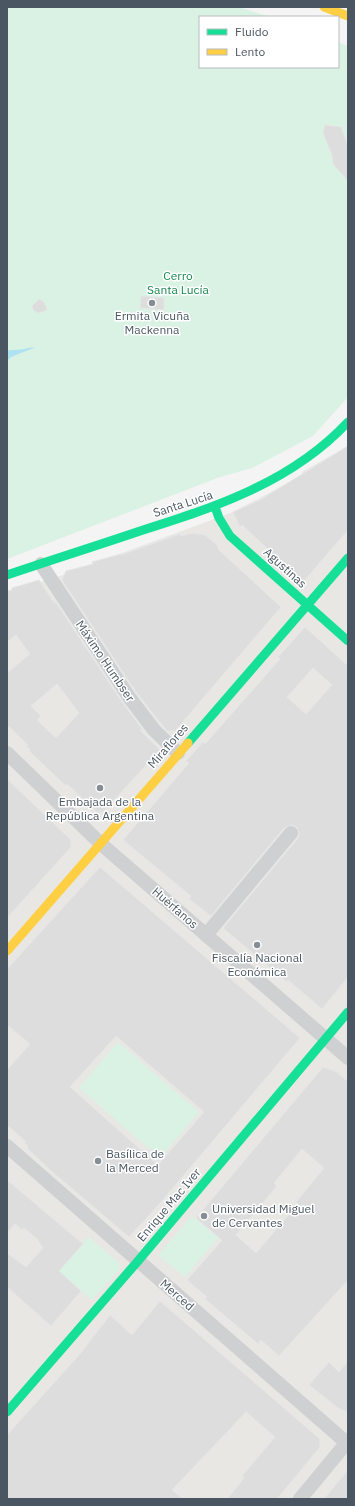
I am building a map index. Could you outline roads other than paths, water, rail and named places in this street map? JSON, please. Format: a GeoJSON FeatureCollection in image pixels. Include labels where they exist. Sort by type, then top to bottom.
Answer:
{"type":"FeatureCollection","features":[{"type":"Feature","properties":{"kind":"street"},"geometry":{"type":"LineString","coordinates":[[324,7],[348,16]]}},
{"type":"Feature","properties":{"kind":"street","name":"Santa Lucía"},"geometry":{"type":"LineString","coordinates":[[7,575],[215,507],[254,490],[305,459],[334,437],[348,422]]}},
{"type":"Feature","properties":{"kind":"street","name":"Agustinas"},"geometry":{"type":"LineString","coordinates":[[215,507],[219,518],[230,536],[348,641]]}},
{"type":"Feature","properties":{"kind":"street","name":"Miraflores"},"geometry":{"type":"LineString","coordinates":[[7,951],[178,752],[348,558]]}},
{"type":"Feature","properties":{"kind":"street","name":"Máximo Humbser"},"geometry":{"type":"LineString","coordinates":[[41,564],[129,697],[154,730],[178,752]]}},
{"type":"Feature","properties":{"kind":"street","name":"Huérfanos"},"geometry":{"type":"LineString","coordinates":[[7,753],[100,843],[348,1058]]}},
{"type":"Feature","properties":{"kind":"street"},"geometry":{"type":"LineString","coordinates":[[206,935],[291,833]]}},
{"type":"Feature","properties":{"kind":"street","name":"Enrique Mac Iver"},"geometry":{"type":"LineString","coordinates":[[7,1412],[138,1261],[348,1012]]}},
{"type":"Feature","properties":{"kind":"street","name":"Merced"},"geometry":{"type":"LineString","coordinates":[[7,1146],[348,1443]]}},
{"type":"Feature","properties":{"kind":"street"},"geometry":{"type":"LineString","coordinates":[[300,1499],[348,1443]]}},
{"type":"Feature","properties":{"kind":"water"},"geometry":{"type":"Polygon","coordinates":[[[36,347],[11,357],[7,361],[7,350],[19,350],[36,347]]]}},
{"type":"Feature","properties":{"kind":"place","name":"Ermita Vicuña Mackenna"},"geometry":{"type":"Point","coordinates":[152,303]}},
{"type":"Feature","properties":{"kind":"place","name":"Embajada de la República Argentina"},"geometry":{"type":"Point","coordinates":[100,788]}},
{"type":"Feature","properties":{"kind":"place","name":"Fiscalía Nacional Económica"},"geometry":{"type":"Point","coordinates":[257,945]}},
{"type":"Feature","properties":{"kind":"place","name":"Basílica de la Merced"},"geometry":{"type":"Point","coordinates":[98,1161]}},
{"type":"Feature","properties":{"kind":"place","name":"Universidad Miguel de Cervantes"},"geometry":{"type":"Point","coordinates":[204,1216]}},
{"type":"Feature","properties":{"kind":"park label","name":"Cerro Santa Lucía"},"geometry":{"type":"Point","coordinates":[178,283]}}]}
